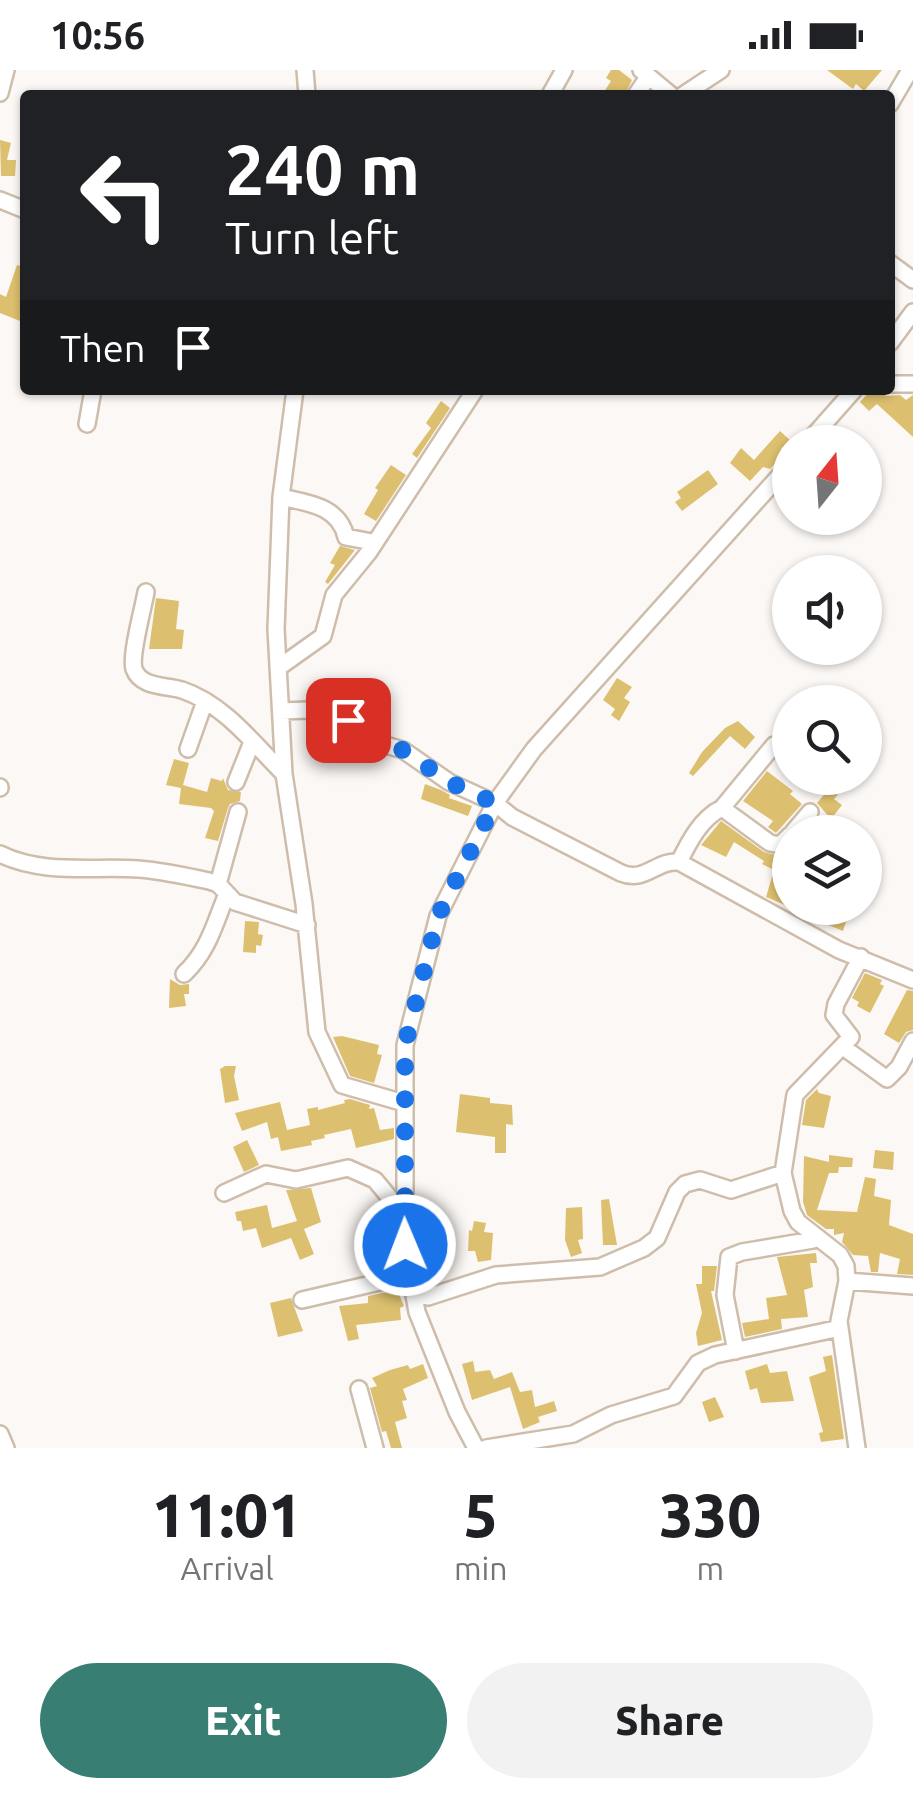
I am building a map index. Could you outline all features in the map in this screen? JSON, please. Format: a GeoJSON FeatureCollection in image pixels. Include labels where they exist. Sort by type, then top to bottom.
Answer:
{"type":"FeatureCollection","features":[{"type":"Feature","properties":{"kind":"street"},"geometry":{"type":"LineString","coordinates":[[0,93],[6,70]]}},
{"type":"Feature","properties":{"kind":"street"},"geometry":{"type":"LineString","coordinates":[[691,90],[721,70]]}},
{"type":"Feature","properties":{"kind":"street"},"geometry":{"type":"LineString","coordinates":[[895,96],[910,70]]}},
{"type":"Feature","properties":{"kind":"street"},"geometry":{"type":"LineString","coordinates":[[644,74],[665,90]]}},
{"type":"Feature","properties":{"kind":"street"},"geometry":{"type":"LineString","coordinates":[[895,336],[913,312]]}},
{"type":"Feature","properties":{"kind":"street"},"geometry":{"type":"LineString","coordinates":[[86,424],[92,395]]}},
{"type":"Feature","properties":{"kind":"street"},"geometry":{"type":"LineString","coordinates":[[294,395],[281,497],[276,629],[284,774],[307,925],[316,1032],[338,1082],[350,1090],[404,1103]]}},
{"type":"Feature","properties":{"kind":"street"},"geometry":{"type":"LineString","coordinates":[[278,668],[323,636],[334,595],[352,576],[472,395]]}},
{"type":"Feature","properties":{"kind":"street"},"geometry":{"type":"LineString","coordinates":[[823,425],[850,395]]}},
{"type":"Feature","properties":{"kind":"street"},"geometry":{"type":"LineString","coordinates":[[476,1448],[417,1312],[404,1215],[405,1045],[438,916],[495,803],[572,703],[772,485]]}},
{"type":"Feature","properties":{"kind":"street"},"geometry":{"type":"LineString","coordinates":[[281,497],[318,506],[336,516],[346,537],[372,542]]}},
{"type":"Feature","properties":{"kind":"street"},"geometry":{"type":"LineString","coordinates":[[146,592],[132,666],[139,678],[182,690],[220,710],[284,774]]}},
{"type":"Feature","properties":{"kind":"street"},"geometry":{"type":"LineString","coordinates":[[188,749],[206,701]]}},
{"type":"Feature","properties":{"kind":"street"},"geometry":{"type":"LineString","coordinates":[[281,711],[340,714],[365,740],[403,750],[449,782],[495,803],[512,818],[632,877],[643,876],[664,863],[679,862],[839,950],[913,980]]}},
{"type":"Feature","properties":{"kind":"street"},"geometry":{"type":"LineString","coordinates":[[236,782],[252,742]]}},
{"type":"Feature","properties":{"kind":"street"},"geometry":{"type":"LineString","coordinates":[[679,862],[691,838],[713,812],[722,808],[772,747]]}},
{"type":"Feature","properties":{"kind":"street"},"geometry":{"type":"LineString","coordinates":[[722,808],[772,843]]}},
{"type":"Feature","properties":{"kind":"street"},"geometry":{"type":"LineString","coordinates":[[184,974],[209,943],[238,812]]}},
{"type":"Feature","properties":{"kind":"street"},"geometry":{"type":"LineString","coordinates":[[0,854],[53,868],[161,871],[222,889],[235,902],[307,925]]}},
{"type":"Feature","properties":{"kind":"street"},"geometry":{"type":"LineString","coordinates":[[857,1448],[840,1328],[846,1266],[840,1255],[798,1222],[782,1173],[795,1095],[851,1037],[834,1015],[862,957]]}},
{"type":"Feature","properties":{"kind":"street"},"geometry":{"type":"LineString","coordinates":[[843,1047],[887,1079],[899,1067],[913,1041]]}},
{"type":"Feature","properties":{"kind":"street"},"geometry":{"type":"LineString","coordinates":[[224,1193],[266,1174],[296,1180],[348,1168],[374,1180],[404,1215]]}},
{"type":"Feature","properties":{"kind":"street"},"geometry":{"type":"LineString","coordinates":[[302,1300],[411,1283],[428,1296],[496,1276],[600,1267],[644,1248],[657,1238],[677,1192],[685,1184],[700,1180],[731,1190],[782,1173]]}},
{"type":"Feature","properties":{"kind":"street"},"geometry":{"type":"LineString","coordinates":[[736,1351],[725,1295],[729,1257],[813,1240],[816,1236]]}},
{"type":"Feature","properties":{"kind":"street"},"geometry":{"type":"LineString","coordinates":[[847,1282],[913,1286]]}},
{"type":"Feature","properties":{"kind":"street"},"geometry":{"type":"LineString","coordinates":[[486,1448],[573,1434],[611,1416],[674,1396],[698,1364],[715,1355],[840,1328]]}},
{"type":"Feature","properties":{"kind":"street"},"geometry":{"type":"LineString","coordinates":[[360,1389],[375,1448]]}},
{"type":"Feature","properties":{"kind":"street"},"geometry":{"type":"LineString","coordinates":[[0,1434],[6,1448]]}},
{"type":"Feature","properties":{"kind":"building"},"geometry":{"type":"Polygon","coordinates":[[[611,70],[619,70],[632,80],[627,90],[605,90],[611,81],[606,78],[611,70]]]}},
{"type":"Feature","properties":{"kind":"building"},"geometry":{"type":"Polygon","coordinates":[[[827,70],[882,70],[865,90],[856,84],[853,89],[827,70]]]}},
{"type":"Feature","properties":{"kind":"building"},"geometry":{"type":"Polygon","coordinates":[[[0,140],[11,143],[7,160],[16,160],[15,176],[1,176],[0,140]]]}},
{"type":"Feature","properties":{"kind":"building"},"geometry":{"type":"Polygon","coordinates":[[[17,265],[20,266],[20,321],[0,313],[0,294],[6,297],[17,265]]]}},
{"type":"Feature","properties":{"kind":"building"},"geometry":{"type":"Polygon","coordinates":[[[866,395],[900,395],[906,400],[913,395],[913,437],[877,404],[869,411],[860,402],[866,395]]]}},
{"type":"Feature","properties":{"kind":"building"},"geometry":{"type":"Polygon","coordinates":[[[441,401],[450,408],[417,458],[412,454],[431,428],[426,423],[441,401]]]}},
{"type":"Feature","properties":{"kind":"building"},"geometry":{"type":"Polygon","coordinates":[[[772,440],[772,467],[763,467],[750,481],[730,463],[741,448],[754,460],[772,440]]]}},
{"type":"Feature","properties":{"kind":"building"},"geometry":{"type":"Polygon","coordinates":[[[391,465],[406,475],[376,521],[364,514],[391,465]]]}},
{"type":"Feature","properties":{"kind":"building"},"geometry":{"type":"Polygon","coordinates":[[[708,470],[718,484],[682,511],[675,502],[681,498],[677,492],[708,470]]]}},
{"type":"Feature","properties":{"kind":"building"},"geometry":{"type":"Polygon","coordinates":[[[340,546],[355,550],[328,584],[325,582],[335,565],[330,563],[340,546]]]}},
{"type":"Feature","properties":{"kind":"building"},"geometry":{"type":"Polygon","coordinates":[[[156,598],[179,601],[176,629],[184,630],[182,649],[149,649],[156,598]]]}},
{"type":"Feature","properties":{"kind":"building"},"geometry":{"type":"Polygon","coordinates":[[[617,678],[632,687],[624,698],[630,702],[619,721],[611,715],[615,709],[603,700],[617,678]]]}},
{"type":"Feature","properties":{"kind":"building"},"geometry":{"type":"Polygon","coordinates":[[[738,721],[755,737],[745,749],[730,736],[693,776],[689,773],[702,752],[725,728],[738,721]]]}},
{"type":"Feature","properties":{"kind":"building"},"geometry":{"type":"Polygon","coordinates":[[[174,759],[189,763],[183,785],[207,792],[211,778],[223,778],[228,790],[241,792],[240,801],[228,808],[218,841],[205,838],[214,811],[179,804],[181,788],[166,785],[174,759]]]}},
{"type":"Feature","properties":{"kind":"building"},"geometry":{"type":"Polygon","coordinates":[[[767,771],[772,775],[772,795],[791,795],[802,804],[792,815],[772,815],[772,820],[743,801],[767,771]]]}},
{"type":"Feature","properties":{"kind":"building"},"geometry":{"type":"Polygon","coordinates":[[[425,784],[472,806],[468,816],[421,799],[425,784]]]}},
{"type":"Feature","properties":{"kind":"building"},"geometry":{"type":"Polygon","coordinates":[[[824,795],[838,795],[834,799],[842,805],[834,815],[828,815],[817,803],[824,795]]]}},
{"type":"Feature","properties":{"kind":"building"},"geometry":{"type":"Polygon","coordinates":[[[721,821],[772,854],[772,869],[734,842],[726,857],[701,845],[721,821]]]}},
{"type":"Feature","properties":{"kind":"building"},"geometry":{"type":"Polygon","coordinates":[[[772,877],[772,900],[766,897],[772,877]]]}},
{"type":"Feature","properties":{"kind":"building"},"geometry":{"type":"Polygon","coordinates":[[[245,921],[259,922],[258,934],[263,935],[256,953],[243,952],[245,921]]]}},
{"type":"Feature","properties":{"kind":"building"},"geometry":{"type":"Polygon","coordinates":[[[865,973],[882,980],[880,984],[884,986],[870,1013],[852,998],[865,973]]]}},
{"type":"Feature","properties":{"kind":"building"},"geometry":{"type":"Polygon","coordinates":[[[170,979],[180,985],[189,984],[189,994],[184,994],[186,1006],[169,1008],[170,979]]]}},
{"type":"Feature","properties":{"kind":"building"},"geometry":{"type":"Polygon","coordinates":[[[907,990],[913,991],[913,1030],[906,1032],[899,1043],[884,1034],[907,990]]]}},
{"type":"Feature","properties":{"kind":"building"},"geometry":{"type":"Polygon","coordinates":[[[333,1037],[379,1045],[377,1054],[382,1055],[374,1083],[350,1076],[333,1037]]]}},
{"type":"Feature","properties":{"kind":"building"},"geometry":{"type":"Polygon","coordinates":[[[236,1066],[239,1100],[225,1103],[220,1069],[236,1066]]]}},
{"type":"Feature","properties":{"kind":"building"},"geometry":{"type":"Polygon","coordinates":[[[817,1089],[831,1096],[824,1128],[802,1125],[806,1100],[817,1089]]]}},
{"type":"Feature","properties":{"kind":"building"},"geometry":{"type":"Polygon","coordinates":[[[460,1094],[512,1105],[513,1125],[506,1124],[506,1153],[495,1153],[495,1137],[456,1132],[460,1094]]]}},
{"type":"Feature","properties":{"kind":"building"},"geometry":{"type":"Polygon","coordinates":[[[350,1099],[374,1108],[380,1130],[394,1128],[394,1139],[356,1148],[351,1129],[324,1135],[325,1138],[311,1141],[312,1145],[281,1151],[278,1137],[271,1139],[267,1122],[242,1131],[235,1113],[280,1102],[287,1130],[310,1125],[307,1109],[318,1110],[350,1099]]]}},
{"type":"Feature","properties":{"kind":"building"},"geometry":{"type":"Polygon","coordinates":[[[247,1140],[259,1165],[244,1172],[233,1147],[247,1140]]]}},
{"type":"Feature","properties":{"kind":"building"},"geometry":{"type":"Polygon","coordinates":[[[875,1150],[894,1152],[893,1170],[873,1168],[875,1150]]]}},
{"type":"Feature","properties":{"kind":"building"},"geometry":{"type":"Polygon","coordinates":[[[829,1155],[853,1158],[852,1167],[839,1167],[838,1173],[829,1173],[817,1210],[857,1212],[865,1177],[876,1179],[874,1196],[891,1200],[889,1225],[913,1234],[913,1275],[897,1274],[900,1259],[880,1253],[878,1272],[871,1272],[868,1256],[853,1255],[842,1242],[844,1233],[834,1235],[834,1229],[826,1229],[807,1215],[803,1202],[804,1156],[829,1162],[829,1155]]]}},
{"type":"Feature","properties":{"kind":"building"},"geometry":{"type":"Polygon","coordinates":[[[311,1188],[321,1222],[304,1229],[314,1254],[300,1260],[291,1238],[262,1248],[256,1228],[243,1231],[241,1221],[237,1221],[235,1212],[267,1205],[272,1228],[297,1221],[286,1190],[311,1188]]]}},
{"type":"Feature","properties":{"kind":"building"},"geometry":{"type":"Polygon","coordinates":[[[609,1199],[617,1245],[603,1245],[601,1200],[609,1199]]]}},
{"type":"Feature","properties":{"kind":"building"},"geometry":{"type":"Polygon","coordinates":[[[582,1207],[583,1239],[578,1240],[582,1253],[571,1257],[565,1240],[566,1208],[582,1207]]]}},
{"type":"Feature","properties":{"kind":"building"},"geometry":{"type":"Polygon","coordinates":[[[378,1216],[389,1259],[375,1263],[365,1222],[378,1216]]]}},
{"type":"Feature","properties":{"kind":"building"},"geometry":{"type":"Polygon","coordinates":[[[474,1221],[486,1223],[484,1232],[493,1233],[491,1260],[478,1262],[475,1251],[468,1251],[469,1230],[472,1231],[474,1221]]]}},
{"type":"Feature","properties":{"kind":"building"},"geometry":{"type":"Polygon","coordinates":[[[816,1253],[817,1263],[810,1263],[813,1287],[804,1290],[808,1317],[781,1319],[782,1329],[745,1337],[742,1323],[769,1319],[766,1298],[787,1295],[777,1257],[816,1253]]]}},
{"type":"Feature","properties":{"kind":"building"},"geometry":{"type":"Polygon","coordinates":[[[702,1266],[717,1266],[711,1291],[722,1340],[698,1346],[696,1333],[702,1313],[696,1284],[702,1284],[702,1266]]]}},
{"type":"Feature","properties":{"kind":"building"},"geometry":{"type":"Polygon","coordinates":[[[397,1290],[404,1306],[400,1308],[401,1320],[356,1325],[359,1339],[348,1341],[339,1306],[368,1303],[368,1296],[397,1290]]]}},
{"type":"Feature","properties":{"kind":"building"},"geometry":{"type":"Polygon","coordinates":[[[291,1298],[303,1331],[278,1337],[270,1303],[291,1298]]]}},
{"type":"Feature","properties":{"kind":"building"},"geometry":{"type":"Polygon","coordinates":[[[832,1355],[844,1439],[821,1442],[819,1433],[823,1432],[809,1377],[826,1371],[823,1357],[832,1355]]]}},
{"type":"Feature","properties":{"kind":"building"},"geometry":{"type":"Polygon","coordinates":[[[473,1361],[475,1372],[490,1370],[494,1379],[512,1372],[520,1392],[532,1390],[535,1407],[554,1401],[557,1411],[538,1417],[540,1422],[523,1429],[510,1387],[472,1400],[462,1364],[473,1361]]]}},
{"type":"Feature","properties":{"kind":"building"},"geometry":{"type":"Polygon","coordinates":[[[423,1364],[428,1378],[403,1389],[407,1418],[395,1422],[402,1448],[391,1448],[386,1431],[382,1432],[370,1388],[377,1386],[372,1378],[408,1365],[410,1369],[423,1364]]]}},
{"type":"Feature","properties":{"kind":"building"},"geometry":{"type":"Polygon","coordinates":[[[767,1364],[770,1373],[787,1371],[794,1401],[761,1403],[757,1388],[750,1390],[745,1371],[767,1364]]]}},
{"type":"Feature","properties":{"kind":"building"},"geometry":{"type":"Polygon","coordinates":[[[715,1397],[724,1417],[709,1422],[702,1402],[715,1397]]]}},
{"type":"Feature","properties":{"kind":"route"},"geometry":{"type":"LineString","coordinates":[[348,720],[365,740],[391,744],[449,782],[495,803],[438,916],[405,1045],[405,1245]]}}]}
